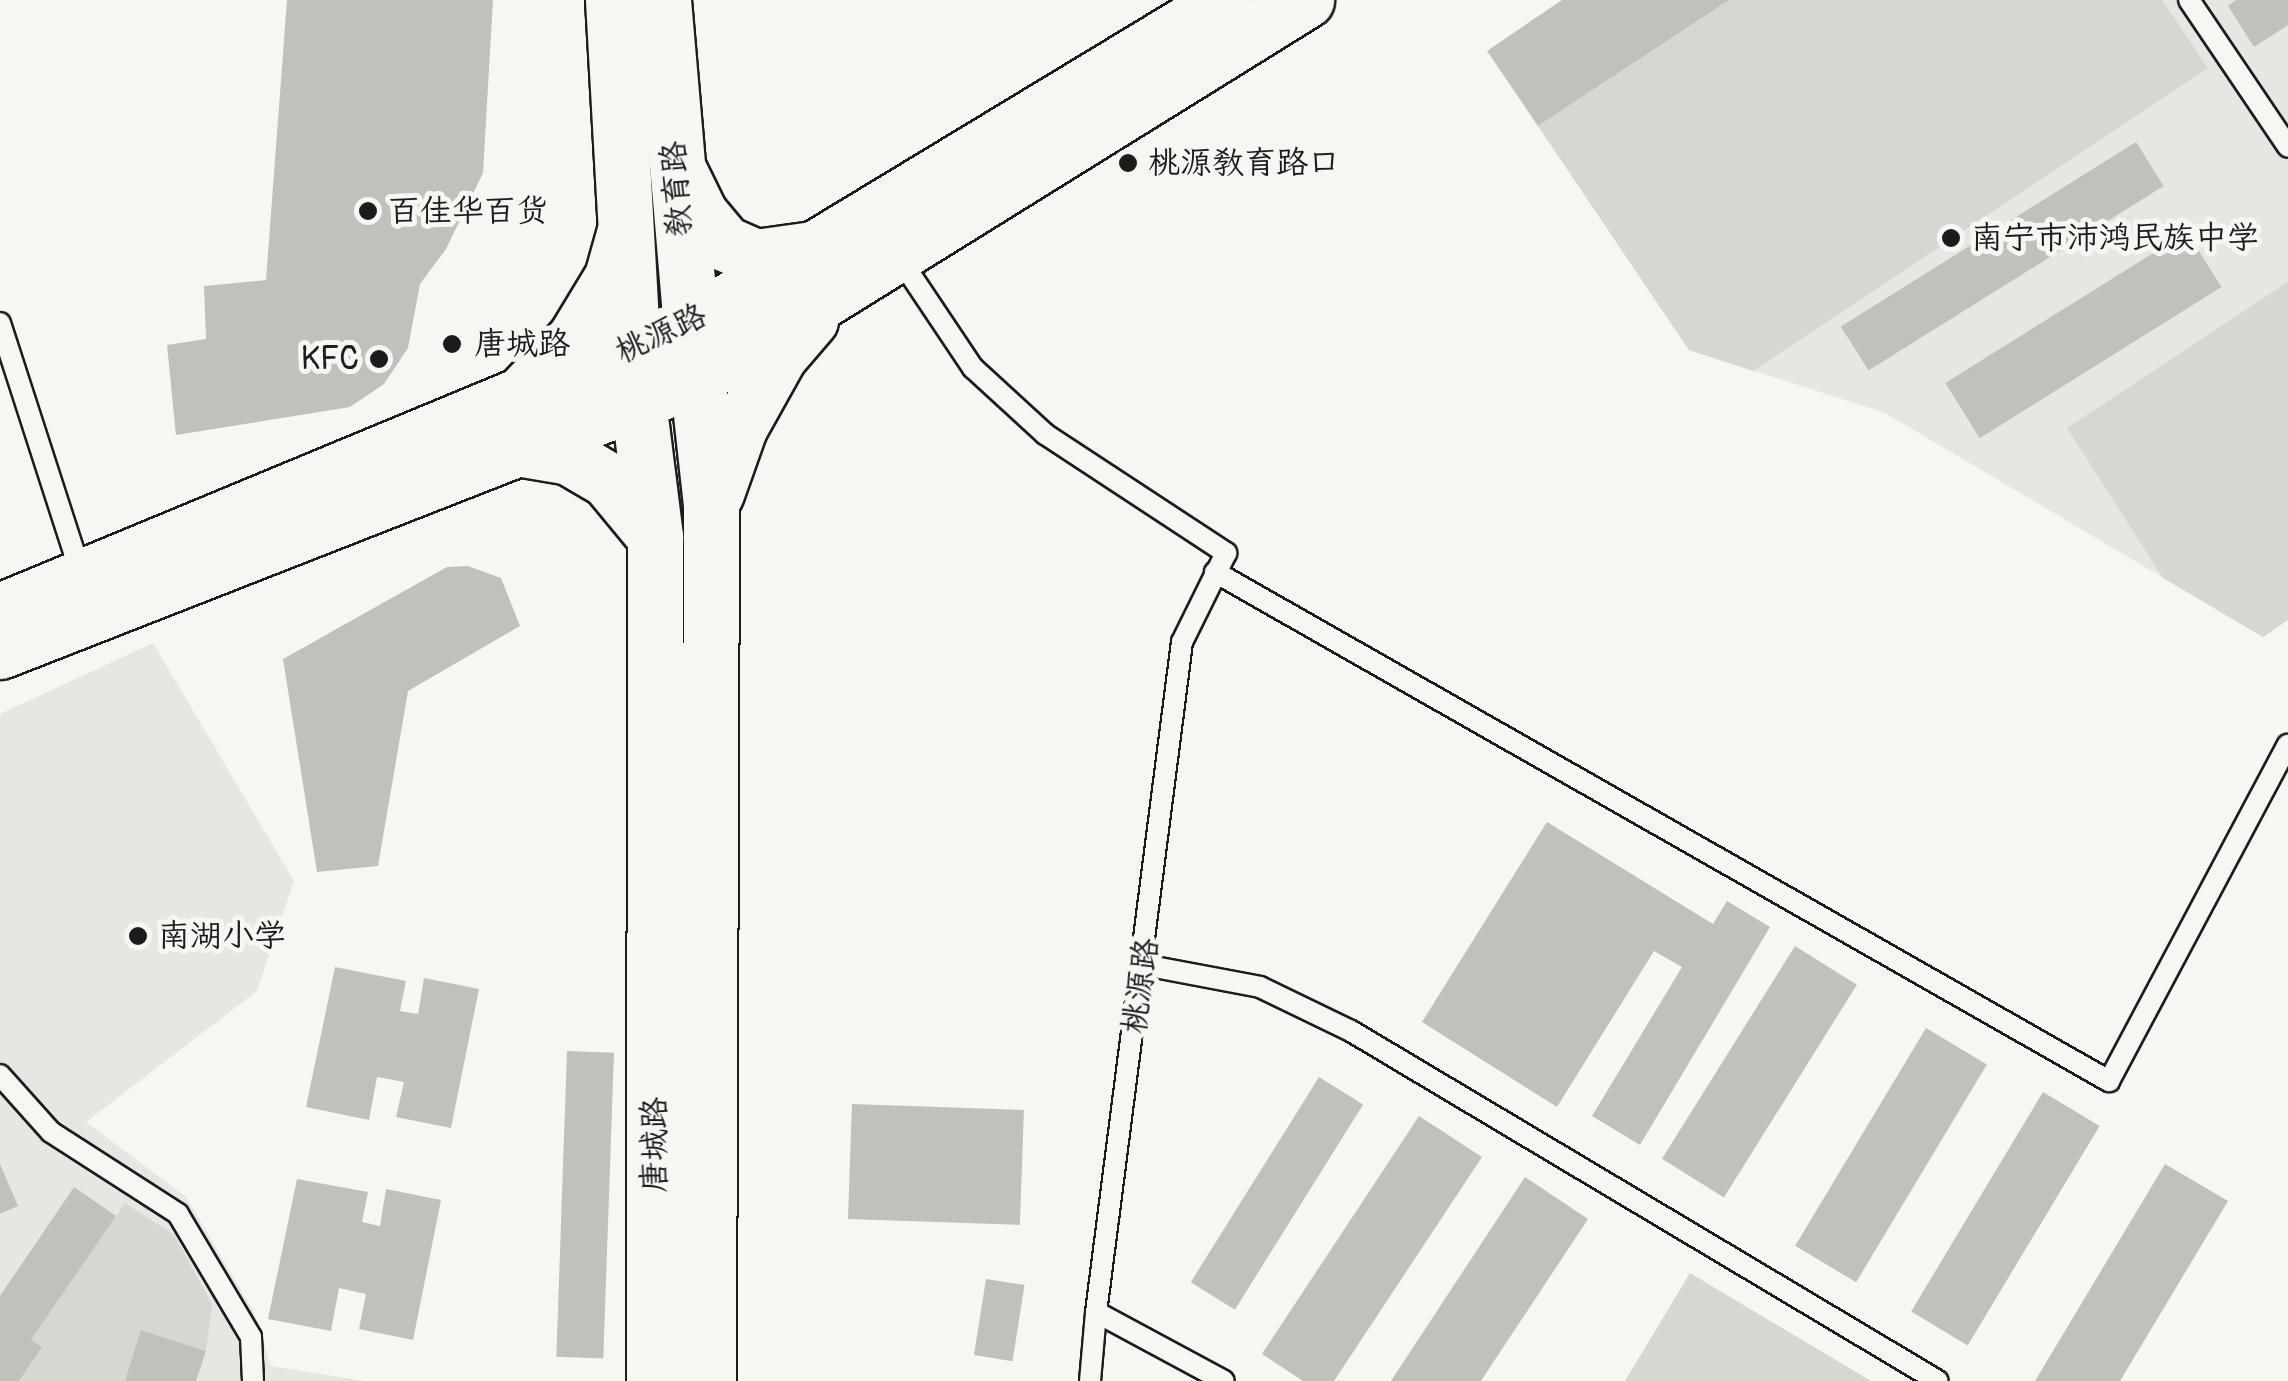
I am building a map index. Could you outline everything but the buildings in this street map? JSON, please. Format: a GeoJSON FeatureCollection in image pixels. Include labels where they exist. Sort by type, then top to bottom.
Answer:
{"type":"FeatureCollection","features":[{"type":"Feature","properties":{"kind":"main road","name":"教育路"},"geometry":{"type":"LineString","coordinates":[[614,0],[636,371]]}},
{"type":"Feature","properties":{"kind":"main road","name":"教育路"},"geometry":{"type":"LineString","coordinates":[[663,0],[692,352]]}},
{"type":"Feature","properties":{"kind":"main road","name":"桃源路"},"geometry":{"type":"LineString","coordinates":[[0,611],[521,395],[636,371],[692,352],[823,272],[1226,0]]}},
{"type":"Feature","properties":{"kind":"main road","name":"桃源路"},"geometry":{"type":"LineString","coordinates":[[823,272],[898,256],[1306,0]]}},
{"type":"Feature","properties":{"kind":"main road"},"geometry":{"type":"LineString","coordinates":[[675,163],[700,214],[724,244],[823,272],[739,428],[712,505]]}},
{"type":"Feature","properties":{"kind":"main road"},"geometry":{"type":"LineString","coordinates":[[521,395],[575,338],[612,277],[628,216]]}},
{"type":"Feature","properties":{"kind":"main road","name":"唐城路"},"geometry":{"type":"LineString","coordinates":[[692,352],[712,505],[708,1381]]}},
{"type":"Feature","properties":{"kind":"main road","name":"桃源路"},"geometry":{"type":"LineString","coordinates":[[0,652],[510,448],[636,371]]}},
{"type":"Feature","properties":{"kind":"main road","name":"唐城路"},"geometry":{"type":"LineString","coordinates":[[636,371],[654,537],[654,1381]]}},
{"type":"Feature","properties":{"kind":"main road"},"geometry":{"type":"LineString","coordinates":[[510,448],[569,457],[608,480],[654,537]]}},
{"type":"Feature","properties":{"kind":"lane"},"geometry":{"type":"LineString","coordinates":[[2190,0],[2288,147]]}},
{"type":"Feature","properties":{"kind":"lane"},"geometry":{"type":"LineString","coordinates":[[898,256],[973,368],[1045,434],[1226,553],[1215,572],[2109,1081],[2288,745]]}},
{"type":"Feature","properties":{"kind":"lane"},"geometry":{"type":"LineString","coordinates":[[0,322],[82,577]]}},
{"type":"Feature","properties":{"kind":"lane","name":"桃源路"},"geometry":{"type":"LineString","coordinates":[[1090,1381],[1182,642],[1215,572]]}},
{"type":"Feature","properties":{"kind":"lane"},"geometry":{"type":"LineString","coordinates":[[1144,964],[1260,987],[1351,1032],[1938,1381]]}},
{"type":"Feature","properties":{"kind":"lane"},"geometry":{"type":"LineString","coordinates":[[0,1075],[51,1132],[178,1214],[251,1338],[253,1381]]}},
{"type":"Feature","properties":{"kind":"lane"},"geometry":{"type":"LineString","coordinates":[[1096,1312],[1224,1381]]}},
{"type":"Feature","properties":{"kind":"shaded area","name":"南宁市沛鸿民族中学"},"geometry":{"type":"Polygon","coordinates":[[[1729,0],[2288,0],[2288,620],[2263,637],[1885,413],[1689,350],[1538,126],[1729,0]]]}},
{"type":"Feature","properties":{"kind":"shaded area"},"geometry":{"type":"Polygon","coordinates":[[[1729,0],[2162,0],[2208,68],[1753,371],[1689,350],[1538,126],[1729,0]]]}},
{"type":"Feature","properties":{"kind":"shaded area"},"geometry":{"type":"Polygon","coordinates":[[[2288,282],[2288,620],[2263,637],[2163,578],[2067,428],[2288,282]]]}},
{"type":"Feature","properties":{"kind":"shaded area","name":"南湖小学"},"geometry":{"type":"Polygon","coordinates":[[[153,643],[294,881],[257,991],[86,1122],[186,1197],[254,1312],[271,1366],[364,1381],[0,1381],[0,714],[153,643]]]}},
{"type":"Feature","properties":{"kind":"shaded area"},"geometry":{"type":"Polygon","coordinates":[[[125,1203],[174,1235],[212,1304],[206,1351],[142,1330],[125,1381],[19,1381],[41,1348],[31,1340],[125,1203]]]}},
{"type":"Feature","properties":{"kind":"shaded area"},"geometry":{"type":"Polygon","coordinates":[[[1690,1273],[1871,1381],[1625,1381],[1690,1273]]]}},
{"type":"Feature","properties":{"kind":"place","name":"桃源教育路口"},"geometry":{"type":"Point","coordinates":[1128,163]}},
{"type":"Feature","properties":{"kind":"place","name":"百佳华百货"},"geometry":{"type":"Point","coordinates":[368,211]}},
{"type":"Feature","properties":{"kind":"place","name":"南宁市沛鸿民族中学"},"geometry":{"type":"Point","coordinates":[1951,238]}},
{"type":"Feature","properties":{"kind":"place","name":"唐城路"},"geometry":{"type":"Point","coordinates":[452,344]}},
{"type":"Feature","properties":{"kind":"place","name":"KFC"},"geometry":{"type":"Point","coordinates":[379,359]}},
{"type":"Feature","properties":{"kind":"place","name":"南湖小学"},"geometry":{"type":"Point","coordinates":[138,936]}}]}
